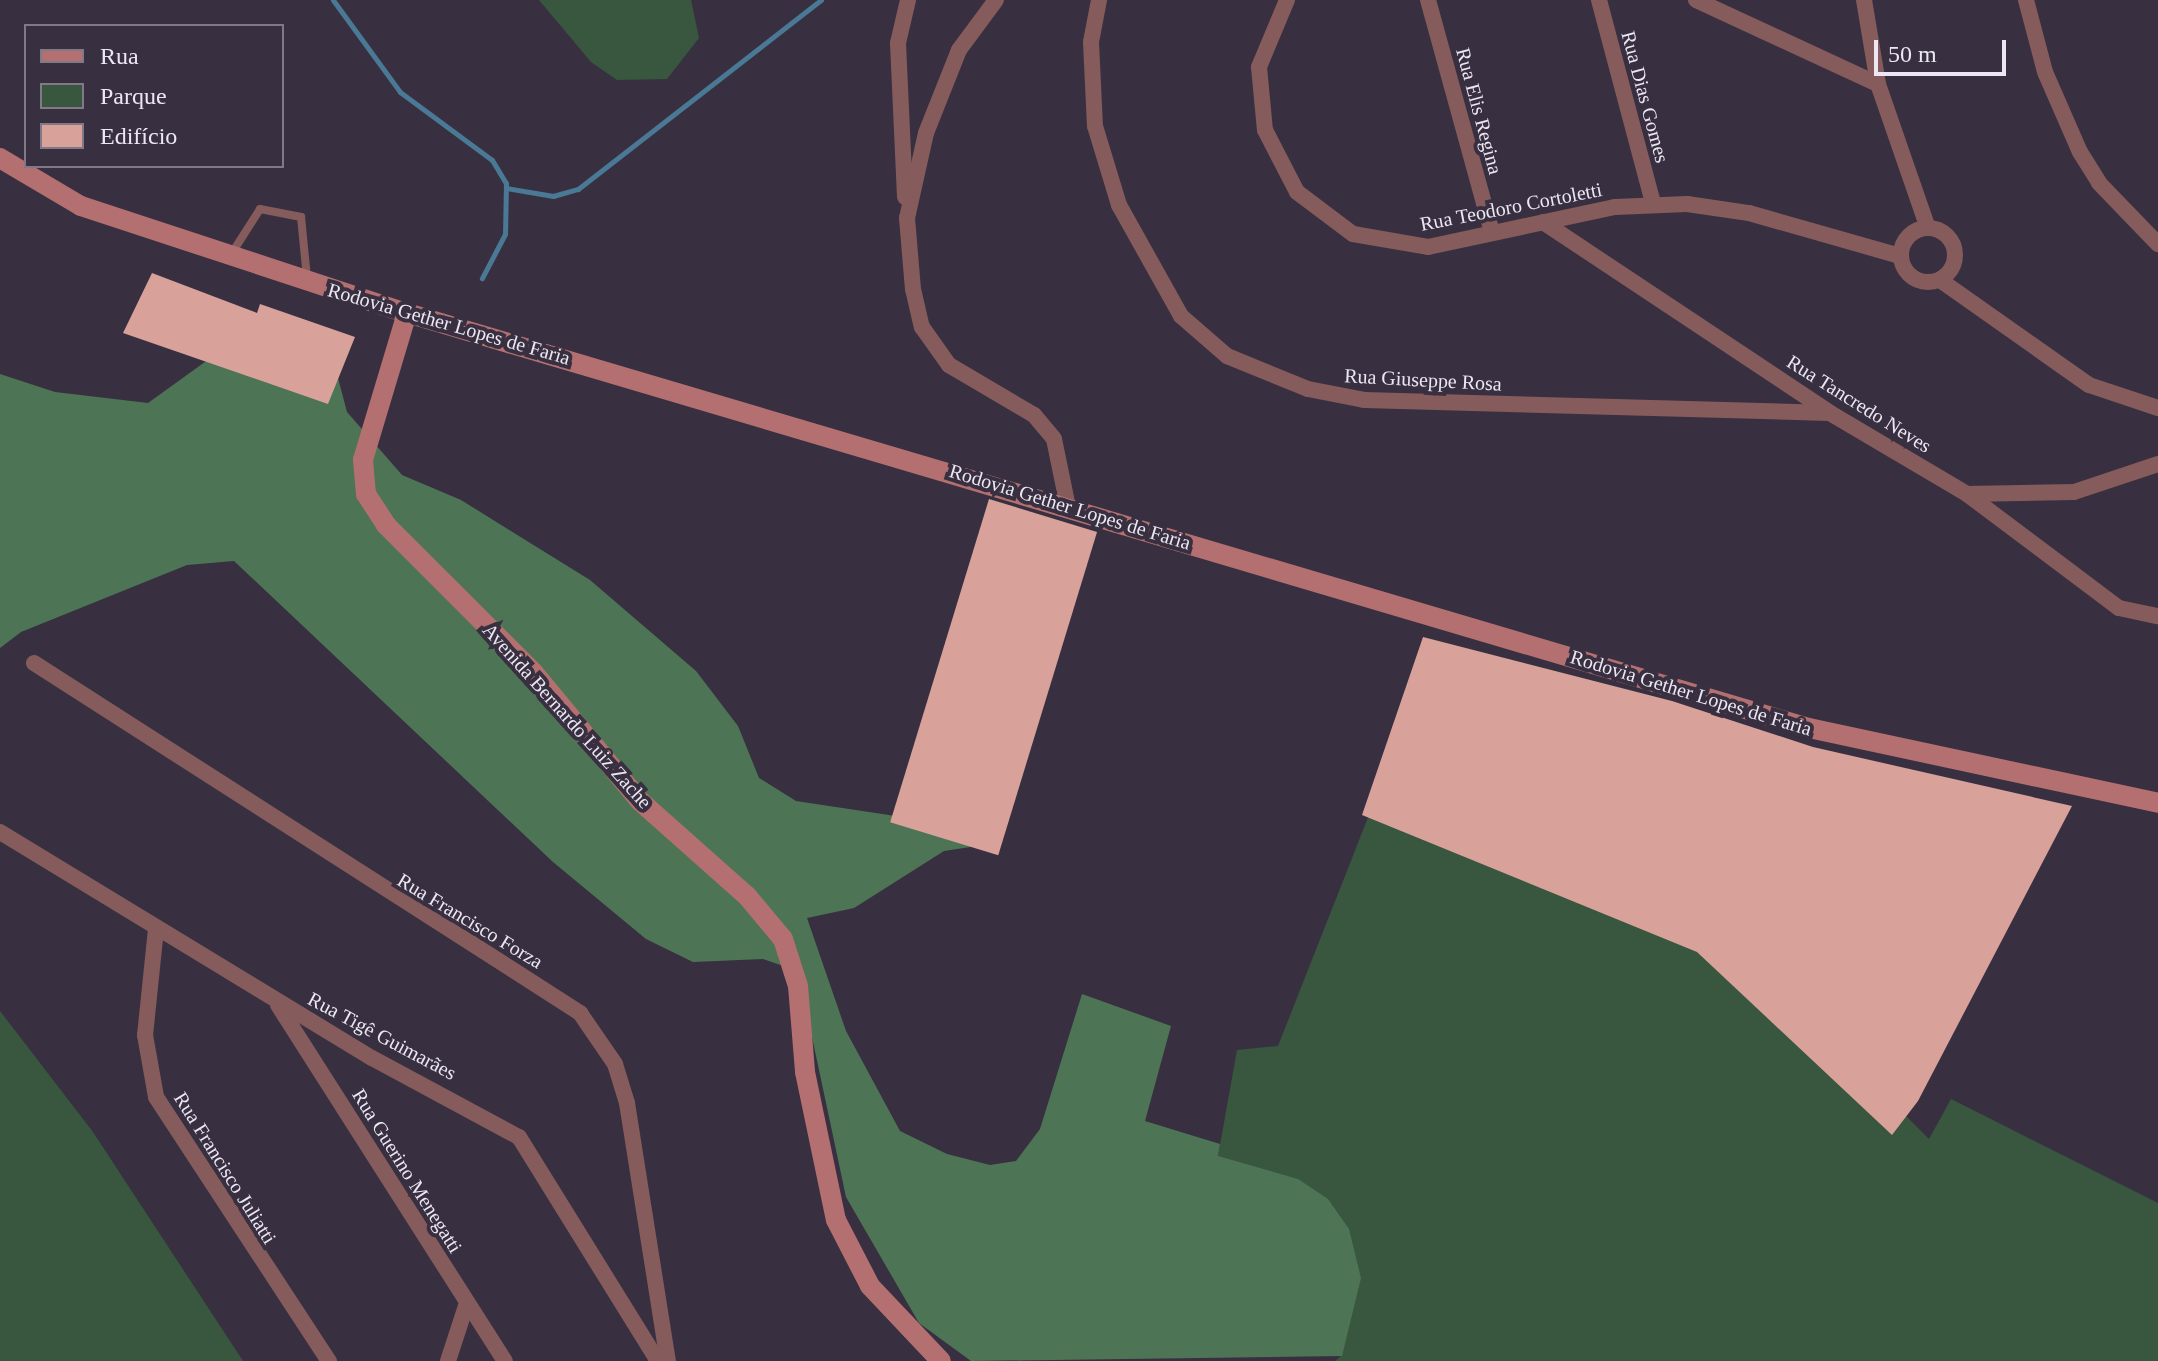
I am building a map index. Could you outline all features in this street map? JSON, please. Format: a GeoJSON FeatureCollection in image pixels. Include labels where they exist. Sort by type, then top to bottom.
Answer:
{"type":"FeatureCollection","features":[{"type":"Feature","properties":{"kind":"street"},"geometry":{"type":"LineString","coordinates":[[908,0],[898,82],[907,218],[922,327],[949,365],[1044,426],[1059,452],[1068,507]]}},
{"type":"Feature","properties":{"kind":"street"},"geometry":{"type":"LineString","coordinates":[[907,218],[938,92],[996,0]]}},
{"type":"Feature","properties":{"kind":"street","name":"Rua Giuseppe Rosa"},"geometry":{"type":"LineString","coordinates":[[1099,0],[1091,42],[1095,126],[1119,205],[1181,316],[1227,356],[1308,389],[1364,400],[1830,413]]}},
{"type":"Feature","properties":{"kind":"street","name":"Rua Teodoro Cortoletti"},"geometry":{"type":"LineString","coordinates":[[1287,0],[1266,38],[1260,100],[1265,130],[1297,192],[1374,242],[1428,247],[1543,222],[1653,203],[1749,213],[1900,256]]}},
{"type":"Feature","properties":{"kind":"street","name":"Rua Elis Regina"},"geometry":{"type":"LineString","coordinates":[[1428,0],[1492,232]]}},
{"type":"Feature","properties":{"kind":"street","name":"Rua Dias Gomes"},"geometry":{"type":"LineString","coordinates":[[1599,0],[1653,203]]}},
{"type":"Feature","properties":{"kind":"street"},"geometry":{"type":"LineString","coordinates":[[1696,0],[1878,84]]}},
{"type":"Feature","properties":{"kind":"street"},"geometry":{"type":"LineString","coordinates":[[1864,0],[1878,84],[1928,228],[1953,247],[1954,264],[1940,280]]}},
{"type":"Feature","properties":{"kind":"street"},"geometry":{"type":"LineString","coordinates":[[2026,0],[2045,72],[2080,152],[2099,183],[2158,244]]}},
{"type":"Feature","properties":{"kind":"street","name":"Rodovia Gether Lopes de Faria"},"geometry":{"type":"LineString","coordinates":[[0,158],[81,206],[229,260],[1809,728],[2158,803]]}},
{"type":"Feature","properties":{"kind":"street","name":"Rua Tancredo Neves"},"geometry":{"type":"LineString","coordinates":[[1543,222],[1830,413],[1967,494],[2119,608],[2155,617]]}},
{"type":"Feature","properties":{"kind":"street"},"geometry":{"type":"LineString","coordinates":[[1928,228],[1911,234],[1900,256],[1912,278],[1940,280],[2089,385],[2158,408]]}},
{"type":"Feature","properties":{"kind":"street","name":"Avenida Bernardo Luiz Zache"},"geometry":{"type":"LineString","coordinates":[[407,313],[363,460],[366,494],[386,525],[534,673],[640,801],[747,896],[783,939],[798,986],[808,1087],[836,1220],[870,1286],[941,1361]]}},
{"type":"Feature","properties":{"kind":"street"},"geometry":{"type":"LineString","coordinates":[[1967,494],[2074,492],[2158,464]]}},
{"type":"Feature","properties":{"kind":"street","name":"Rua Francisco Forza"},"geometry":{"type":"LineString","coordinates":[[34,663],[580,1013],[615,1064],[627,1103],[668,1361]]}},
{"type":"Feature","properties":{"kind":"street","name":"Rua Tigê Guimarães"},"geometry":{"type":"LineString","coordinates":[[0,832],[276,1001],[519,1137],[658,1361]]}},
{"type":"Feature","properties":{"kind":"street","name":"Rua Francisco Juliatti"},"geometry":{"type":"LineString","coordinates":[[156,929],[145,1035],[156,1097],[329,1361]]}},
{"type":"Feature","properties":{"kind":"street","name":"Rua Guerino Menegatti"},"geometry":{"type":"LineString","coordinates":[[276,1001],[505,1361]]}},
{"type":"Feature","properties":{"kind":"street"},"geometry":{"type":"LineString","coordinates":[[454,1356],[467,1303]]}},
{"type":"Feature","properties":{"kind":"lane"},"geometry":{"type":"LineString","coordinates":[[229,260],[260,209],[301,217],[307,283]]}},
{"type":"Feature","properties":{"kind":"green space"},"geometry":{"type":"Polygon","coordinates":[[[539,0],[691,0],[699,38],[667,79],[617,80],[591,62],[539,0]]]}},
{"type":"Feature","properties":{"kind":"green space"},"geometry":{"type":"Polygon","coordinates":[[[216,354],[338,378],[347,412],[402,475],[461,500],[590,580],[696,671],[738,726],[759,778],[796,801],[902,817],[990,844],[944,851],[854,908],[807,918],[846,1031],[900,1131],[947,1154],[990,1165],[1016,1161],[1040,1129],[1082,994],[1171,1026],[1145,1121],[1220,1144],[1218,1156],[1298,1179],[1328,1199],[1349,1229],[1361,1278],[1342,1356],[971,1361],[919,1323],[846,1197],[798,971],[763,959],[693,962],[646,939],[553,862],[234,561],[187,565],[21,632],[0,648],[0,374],[55,392],[148,403],[216,354]]]}},
{"type":"Feature","properties":{"kind":"green space"},"geometry":{"type":"Polygon","coordinates":[[[1436,645],[1929,1139],[1951,1099],[2158,1203],[2158,1361],[1335,1361],[1342,1355],[1218,1156],[1237,1050],[1278,1046],[1436,645]]]}},
{"type":"Feature","properties":{"kind":"green space"},"geometry":{"type":"Polygon","coordinates":[[[0,1011],[93,1132],[243,1361],[0,1361],[0,1011]]]}},
{"type":"Feature","properties":{"kind":"building"},"geometry":{"type":"Polygon","coordinates":[[[152,273],[257,313],[260,304],[355,337],[328,404],[123,333],[152,273]]]}},
{"type":"Feature","properties":{"kind":"building"},"geometry":{"type":"Polygon","coordinates":[[[989,499],[1097,532],[998,855],[890,822],[989,499]]]}},
{"type":"Feature","properties":{"kind":"building"},"geometry":{"type":"Polygon","coordinates":[[[1423,637],[1672,701],[1813,747],[2072,806],[1918,1101],[1892,1135],[1697,952],[1362,815],[1423,637]]]}},
{"type":"Feature","properties":{"kind":"waterway"},"geometry":{"type":"LineString","coordinates":[[333,0],[400,92],[492,160],[506,183],[505,234],[482,278]]}},
{"type":"Feature","properties":{"kind":"waterway"},"geometry":{"type":"LineString","coordinates":[[506,188],[553,196],[578,189],[821,0]]}}]}
